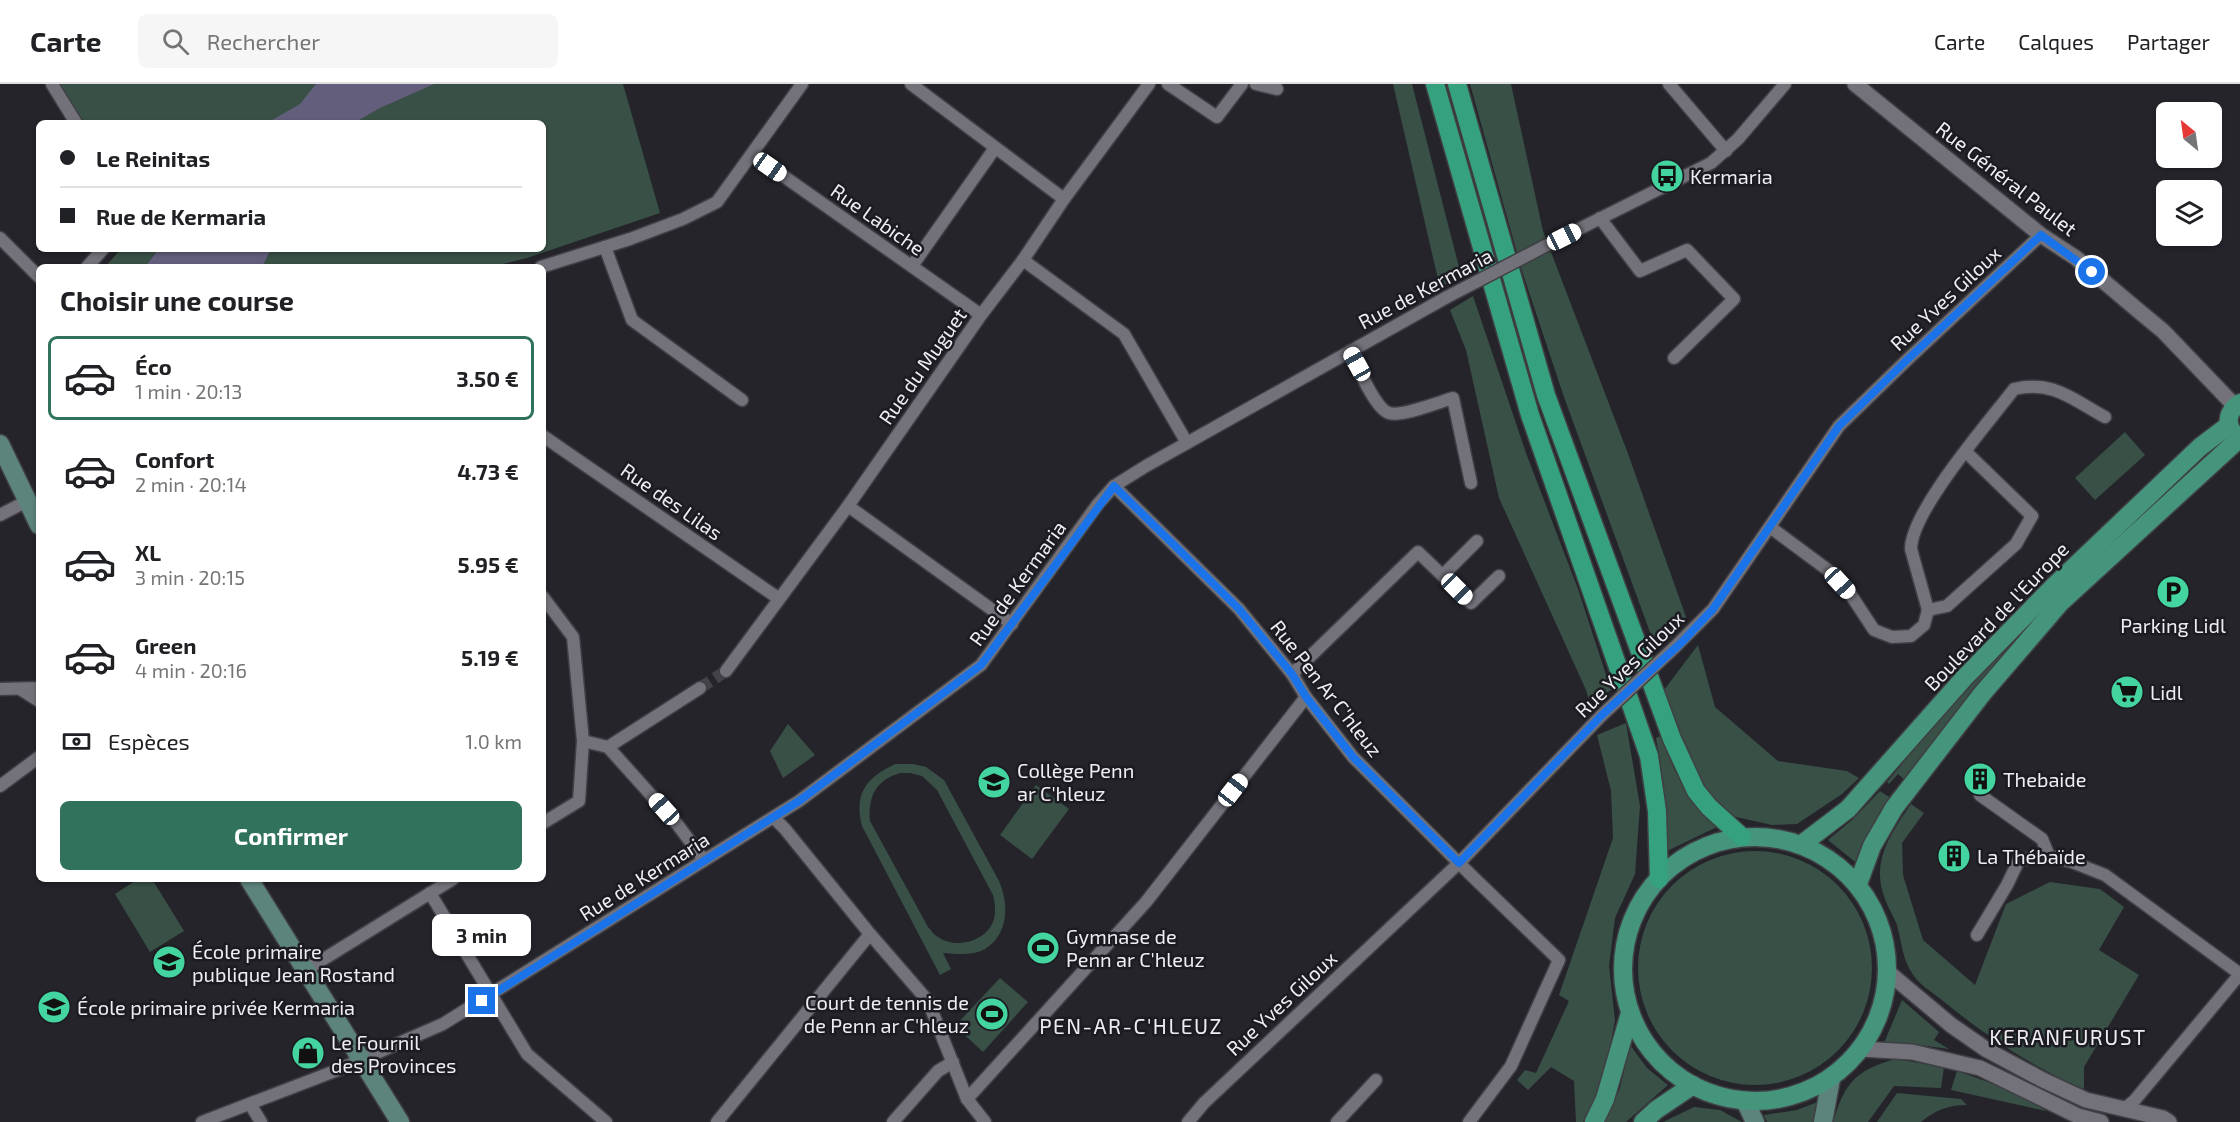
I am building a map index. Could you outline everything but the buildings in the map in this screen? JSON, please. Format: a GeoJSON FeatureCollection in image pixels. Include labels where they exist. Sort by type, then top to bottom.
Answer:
{"type":"FeatureCollection","features":[{"type":"Feature","properties":{"kind":"highway"},"geometry":{"type":"LineString","coordinates":[[1436,84],[1530,415],[1649,756],[1657,812],[1659,879]]}},
{"type":"Feature","properties":{"kind":"highway"},"geometry":{"type":"LineString","coordinates":[[1457,84],[1546,395],[1672,739],[1696,791],[1709,807],[1742,837]]}},
{"type":"Feature","properties":{"kind":"main road"},"geometry":{"type":"LineString","coordinates":[[2236,434],[2229,415],[2237,405]]}},
{"type":"Feature","properties":{"kind":"main road","name":"Boulevard de l'Europe"},"geometry":{"type":"LineString","coordinates":[[1802,844],[1848,808],[1964,678],[2054,586],[2200,447],[2236,434]]}},
{"type":"Feature","properties":{"kind":"main road","name":"Boulevard de l'Europe"},"geometry":{"type":"LineString","coordinates":[[1858,884],[1872,846],[1894,808],[1982,694],[2061,602],[2236,434]]}},
{"type":"Feature","properties":{"kind":"main road"},"geometry":{"type":"LineString","coordinates":[[0,444],[36,519]]}},
{"type":"Feature","properties":{"kind":"main road"},"geometry":{"type":"LineString","coordinates":[[1742,837],[1772,837],[1802,844],[1833,862],[1858,884],[1874,911],[1884,941],[1889,973],[1879,1013],[1861,1050],[1832,1079],[1805,1092],[1776,1100],[1745,1101],[1717,1096],[1693,1085],[1667,1068],[1649,1050],[1630,1013],[1622,985],[1623,958],[1629,930],[1638,907],[1659,879],[1680,861],[1708,845],[1742,837]]}},
{"type":"Feature","properties":{"kind":"main road"},"geometry":{"type":"LineString","coordinates":[[251,882],[400,1122]]}},
{"type":"Feature","properties":{"kind":"main road"},"geometry":{"type":"LineString","coordinates":[[1594,1122],[1605,1099],[1630,1013]]}},
{"type":"Feature","properties":{"kind":"main road"},"geometry":{"type":"LineString","coordinates":[[1823,1122],[1832,1079]]}},
{"type":"Feature","properties":{"kind":"main road"},"geometry":{"type":"LineString","coordinates":[[1643,1122],[1656,1110],[1693,1085]]}},
{"type":"Feature","properties":{"kind":"main road"},"geometry":{"type":"LineString","coordinates":[[1745,1101],[1755,1122]]}},
{"type":"Feature","properties":{"kind":"street"},"geometry":{"type":"LineString","coordinates":[[52,84],[74,120]]}},
{"type":"Feature","properties":{"kind":"street"},"geometry":{"type":"LineString","coordinates":[[546,265],[683,219],[717,202],[801,84]]}},
{"type":"Feature","properties":{"kind":"street"},"geometry":{"type":"LineString","coordinates":[[911,84],[1064,199]]}},
{"type":"Feature","properties":{"kind":"street","name":"Rue du Muguet"},"geometry":{"type":"LineString","coordinates":[[726,671],[848,506],[981,315],[1149,84]]}},
{"type":"Feature","properties":{"kind":"street"},"geometry":{"type":"LineString","coordinates":[[1168,84],[1217,117],[1242,84]]}},
{"type":"Feature","properties":{"kind":"street"},"geometry":{"type":"LineString","coordinates":[[1256,84],[1276,89]]}},
{"type":"Feature","properties":{"kind":"street"},"geometry":{"type":"LineString","coordinates":[[1669,84],[1726,151]]}},
{"type":"Feature","properties":{"kind":"street","name":"Rue de Kermaria"},"geometry":{"type":"LineString","coordinates":[[202,1122],[361,1060],[443,1024],[774,818],[981,665],[1098,504],[1114,486],[1447,297],[1702,168],[1726,151],[1785,84]]}},
{"type":"Feature","properties":{"kind":"street","name":"Rue Général Paulet"},"geometry":{"type":"LineString","coordinates":[[1855,84],[2041,235],[2076,258],[2148,318],[2237,405]]}},
{"type":"Feature","properties":{"kind":"street"},"geometry":{"type":"LineString","coordinates":[[912,266],[995,148]]}},
{"type":"Feature","properties":{"kind":"street","name":"Rue Labiche"},"geometry":{"type":"LineString","coordinates":[[752,154],[981,315]]}},
{"type":"Feature","properties":{"kind":"street"},"geometry":{"type":"LineString","coordinates":[[1600,218],[1640,271],[1687,250],[1734,299],[1674,357]]}},
{"type":"Feature","properties":{"kind":"street","name":"Rue Yves Giloux"},"geometry":{"type":"LineString","coordinates":[[1188,1122],[1204,1103],[1459,863],[1602,715],[1676,647],[1713,609],[1839,426],[2041,235]]}},
{"type":"Feature","properties":{"kind":"street"},"geometry":{"type":"LineString","coordinates":[[0,238],[36,274]]}},
{"type":"Feature","properties":{"kind":"street"},"geometry":{"type":"LineString","coordinates":[[605,247],[632,320],[742,400]]}},
{"type":"Feature","properties":{"kind":"street"},"geometry":{"type":"LineString","coordinates":[[90,264],[100,252]]}},
{"type":"Feature","properties":{"kind":"street"},"geometry":{"type":"LineString","coordinates":[[1023,260],[1124,334],[1187,443]]}},
{"type":"Feature","properties":{"kind":"street"},"geometry":{"type":"LineString","coordinates":[[1350,351],[1380,407],[1389,413],[1400,413],[1453,398],[1471,483]]}},
{"type":"Feature","properties":{"kind":"street"},"geometry":{"type":"LineString","coordinates":[[1770,527],[1832,573],[1849,592],[1874,630],[1892,637],[1911,636],[1924,625],[1928,610],[1911,549],[1911,538],[1936,491],[2014,388],[2032,385],[2051,388],[2105,417]]}},
{"type":"Feature","properties":{"kind":"street","name":"Rue des Lilas"},"geometry":{"type":"LineString","coordinates":[[546,438],[778,598]]}},
{"type":"Feature","properties":{"kind":"street"},"geometry":{"type":"LineString","coordinates":[[1928,610],[1947,606],[2016,544],[2032,516],[1966,452]]}},
{"type":"Feature","properties":{"kind":"street","name":"Rue Pen Ar C'hleuz"},"geometry":{"type":"LineString","coordinates":[[1114,486],[1239,609],[1292,674],[1306,697],[1353,757],[1559,960],[1511,1066],[1469,1122]]}},
{"type":"Feature","properties":{"kind":"street"},"geometry":{"type":"LineString","coordinates":[[0,515],[27,501]]}},
{"type":"Feature","properties":{"kind":"street"},"geometry":{"type":"LineString","coordinates":[[848,506],[1012,624]]}},
{"type":"Feature","properties":{"kind":"street"},"geometry":{"type":"LineString","coordinates":[[1443,575],[1477,541]]}},
{"type":"Feature","properties":{"kind":"street"},"geometry":{"type":"LineString","coordinates":[[1292,674],[1418,552],[1471,603],[1498,576]]}},
{"type":"Feature","properties":{"kind":"street"},"geometry":{"type":"LineString","coordinates":[[546,601],[573,637],[584,741],[579,801],[546,821]]}},
{"type":"Feature","properties":{"kind":"street"},"geometry":{"type":"LineString","coordinates":[[0,689],[36,688]]}},
{"type":"Feature","properties":{"kind":"street"},"geometry":{"type":"LineString","coordinates":[[608,747],[700,688]]}},
{"type":"Feature","properties":{"kind":"street"},"geometry":{"type":"LineString","coordinates":[[20,689],[36,699]]}},
{"type":"Feature","properties":{"kind":"street"},"geometry":{"type":"LineString","coordinates":[[967,1099],[1146,902],[1306,697]]}},
{"type":"Feature","properties":{"kind":"street"},"geometry":{"type":"LineString","coordinates":[[584,741],[608,747],[677,824],[704,860]]}},
{"type":"Feature","properties":{"kind":"street"},"geometry":{"type":"LineString","coordinates":[[0,786],[36,760]]}},
{"type":"Feature","properties":{"kind":"street"},"geometry":{"type":"LineString","coordinates":[[1980,795],[2042,839],[2049,856]]}},
{"type":"Feature","properties":{"kind":"street"},"geometry":{"type":"LineString","coordinates":[[774,818],[928,1001],[967,1099],[985,1122]]}},
{"type":"Feature","properties":{"kind":"street"},"geometry":{"type":"LineString","coordinates":[[1977,935],[2019,860],[2049,856],[2105,875],[2240,974],[2134,1101],[2124,1109]]}},
{"type":"Feature","properties":{"kind":"street"},"geometry":{"type":"LineString","coordinates":[[306,970],[448,882]]}},
{"type":"Feature","properties":{"kind":"street"},"geometry":{"type":"LineString","coordinates":[[430,893],[527,1054],[606,1122]]}},
{"type":"Feature","properties":{"kind":"street"},"geometry":{"type":"LineString","coordinates":[[717,1122],[870,934]]}},
{"type":"Feature","properties":{"kind":"street"},"geometry":{"type":"LineString","coordinates":[[1889,973],[1951,1025],[1987,1050],[2043,1080],[2086,1100],[2163,1118],[2169,1122]]}},
{"type":"Feature","properties":{"kind":"street"},"geometry":{"type":"LineString","coordinates":[[1861,1050],[1912,1052],[1980,1068],[2079,1116],[2101,1122]]}},
{"type":"Feature","properties":{"kind":"street"},"geometry":{"type":"LineString","coordinates":[[893,1122],[938,1071],[952,1062]]}},
{"type":"Feature","properties":{"kind":"street"},"geometry":{"type":"LineString","coordinates":[[1337,1122],[1376,1080]]}},
{"type":"Feature","properties":{"kind":"street"},"geometry":{"type":"LineString","coordinates":[[250,1104],[261,1122]]}},
{"type":"Feature","properties":{"kind":"green space"},"geometry":{"type":"Polygon","coordinates":[[[60,84],[623,84],[660,213],[546,252],[546,120],[81,120],[60,84]]]}},
{"type":"Feature","properties":{"kind":"green space"},"geometry":{"type":"Polygon","coordinates":[[[1393,84],[1412,84],[1461,275],[1440,288],[1393,84]]]}},
{"type":"Feature","properties":{"kind":"green space"},"geometry":{"type":"Polygon","coordinates":[[[1470,84],[1511,84],[1543,231],[1627,451],[1686,617],[1674,634],[1662,643],[1656,644],[1651,635],[1564,397],[1522,271],[1470,84]]]}},
{"type":"Feature","properties":{"kind":"green space"},"geometry":{"type":"Polygon","coordinates":[[[118,252],[545,252],[503,264],[108,264],[118,252]]]}},
{"type":"Feature","properties":{"kind":"green space"},"geometry":{"type":"Polygon","coordinates":[[[1473,296],[1526,453],[1578,589],[1611,690],[1590,703],[1499,498],[1466,350],[1450,310],[1473,296]]]}},
{"type":"Feature","properties":{"kind":"green space"},"geometry":{"type":"Polygon","coordinates":[[[2125,432],[2145,455],[2095,500],[2075,478],[2125,432]]]}},
{"type":"Feature","properties":{"kind":"green space"},"geometry":{"type":"Polygon","coordinates":[[[2024,624],[2029,627],[1906,781],[1898,774],[1889,784],[1887,782],[1981,669],[2024,624]]]}},
{"type":"Feature","properties":{"kind":"green space"},"geometry":{"type":"Polygon","coordinates":[[[1698,645],[1715,707],[1778,761],[1847,771],[1859,778],[1842,794],[1797,824],[1772,825],[1732,816],[1707,794],[1685,748],[1664,690],[1698,645]]]}},
{"type":"Feature","properties":{"kind":"green space"},"geometry":{"type":"Polygon","coordinates":[[[1626,723],[1640,806],[1635,874],[1615,918],[1609,966],[1615,1020],[1606,1071],[1593,1107],[1583,1122],[1576,1122],[1574,1081],[1551,1067],[1528,1090],[1517,1080],[1525,1070],[1536,1073],[1569,1001],[1559,995],[1613,838],[1611,791],[1597,735],[1626,723]]]}},
{"type":"Feature","properties":{"kind":"green space"},"geometry":{"type":"Polygon","coordinates":[[[788,724],[815,755],[783,778],[770,751],[788,724]]]}},
{"type":"Feature","properties":{"kind":"green space"},"geometry":{"type":"Polygon","coordinates":[[[1660,736],[1675,771],[1692,801],[1717,827],[1665,852],[1663,779],[1656,738],[1660,736]]]}},
{"type":"Feature","properties":{"kind":"green space"},"geometry":{"type":"Polygon","coordinates":[[[895,764],[913,764],[926,767],[944,780],[1002,890],[1005,918],[999,935],[985,949],[975,953],[943,953],[951,969],[940,975],[862,826],[861,796],[870,781],[895,764]],[[910,773],[892,776],[879,785],[870,804],[870,821],[928,927],[945,941],[954,943],[978,938],[991,927],[994,919],[993,895],[937,790],[922,776],[910,773]]]}},
{"type":"Feature","properties":{"kind":"green space"},"geometry":{"type":"Polygon","coordinates":[[[1036,785],[1069,809],[1032,859],[1000,835],[1036,785]]]}},
{"type":"Feature","properties":{"kind":"green space"},"geometry":{"type":"Polygon","coordinates":[[[1897,788],[1900,790],[1859,865],[1828,840],[1853,819],[1880,791],[1889,797],[1897,788]]]}},
{"type":"Feature","properties":{"kind":"green space"},"geometry":{"type":"Polygon","coordinates":[[[1911,804],[1924,813],[1902,843],[1903,875],[1923,940],[1975,985],[2006,904],[2050,882],[2100,889],[2124,907],[2099,950],[2139,975],[2084,1067],[2084,1089],[2026,1060],[1990,1036],[1925,987],[1910,970],[1897,925],[1884,896],[1880,870],[1891,836],[1911,804]]]}},
{"type":"Feature","properties":{"kind":"green space"},"geometry":{"type":"Polygon","coordinates":[[[1755,851],[1778,853],[1800,860],[1820,871],[1838,885],[1852,903],[1863,923],[1870,945],[1872,968],[1870,991],[1863,1013],[1852,1033],[1838,1051],[1820,1065],[1800,1076],[1778,1083],[1755,1085],[1732,1083],[1710,1076],[1690,1065],[1672,1051],[1658,1033],[1647,1013],[1640,991],[1638,968],[1640,945],[1647,923],[1658,903],[1672,885],[1690,871],[1710,860],[1732,853],[1755,851]]]}},
{"type":"Feature","properties":{"kind":"green space"},"geometry":{"type":"Polygon","coordinates":[[[133,882],[154,882],[184,931],[150,952],[115,894],[133,882]]]}},
{"type":"Feature","properties":{"kind":"green space","name":"Court de tennis de de Penn ar C'hleuz"},"geometry":{"type":"Polygon","coordinates":[[[1000,978],[1028,1002],[983,1052],[955,1026],[1000,978]]]}},
{"type":"Feature","properties":{"kind":"green space"},"geometry":{"type":"Polygon","coordinates":[[[1902,1000],[1939,1032],[1934,1040],[1949,1049],[1905,1043],[1884,1043],[1902,1000]]]}},
{"type":"Feature","properties":{"kind":"green space"},"geometry":{"type":"Polygon","coordinates":[[[1630,1045],[1647,1068],[1668,1085],[1626,1122],[1604,1122],[1620,1088],[1630,1045]]]}},
{"type":"Feature","properties":{"kind":"green space"},"geometry":{"type":"Polygon","coordinates":[[[1895,1059],[1944,1067],[1941,1088],[1894,1086],[1868,1122],[1833,1122],[1842,1097],[1854,1080],[1870,1068],[1895,1059]]]}},
{"type":"Feature","properties":{"kind":"green space"},"geometry":{"type":"Polygon","coordinates":[[[1957,1071],[1992,1083],[2046,1111],[1951,1090],[1957,1071]]]}},
{"type":"Feature","properties":{"kind":"green space"},"geometry":{"type":"Polygon","coordinates":[[[1897,1093],[1961,1099],[1967,1105],[1942,1109],[1921,1122],[1877,1122],[1897,1093]]]}},
{"type":"Feature","properties":{"kind":"green space"},"geometry":{"type":"Polygon","coordinates":[[[1820,1101],[1815,1122],[1767,1122],[1764,1115],[1797,1110],[1820,1101]]]}},
{"type":"Feature","properties":{"kind":"green space"},"geometry":{"type":"Polygon","coordinates":[[[1694,1107],[1720,1110],[1742,1122],[1663,1122],[1694,1107]]]}},
{"type":"Feature","properties":{"kind":"shaded area"},"geometry":{"type":"Polygon","coordinates":[[[316,84],[434,84],[359,120],[272,120],[300,104],[316,84]]]}},
{"type":"Feature","properties":{"kind":"shaded area"},"geometry":{"type":"Polygon","coordinates":[[[157,252],[270,252],[264,264],[147,264],[157,252]]]}},
{"type":"Feature","properties":{"kind":"tunnel"},"geometry":{"type":"LineString","coordinates":[[700,688],[726,671]]}},
{"type":"Feature","properties":{"kind":"place","name":"Kermaria"},"geometry":{"type":"Point","coordinates":[1667,176]}},
{"type":"Feature","properties":{"kind":"place","name":"Parking Lidl"},"geometry":{"type":"Point","coordinates":[2173,592]}},
{"type":"Feature","properties":{"kind":"place","name":"Lidl"},"geometry":{"type":"Point","coordinates":[2127,692]}},
{"type":"Feature","properties":{"kind":"place","name":"Thebaide"},"geometry":{"type":"Point","coordinates":[1980,779]}},
{"type":"Feature","properties":{"kind":"place","name":"Collège Penn ar C'hleuz"},"geometry":{"type":"Point","coordinates":[994,782]}},
{"type":"Feature","properties":{"kind":"place","name":"La Thébaïde"},"geometry":{"type":"Point","coordinates":[1954,856]}},
{"type":"Feature","properties":{"kind":"place","name":"Gymnase de Penn ar C'hleuz"},"geometry":{"type":"Point","coordinates":[1043,948]}},
{"type":"Feature","properties":{"kind":"place","name":"École primaire publique Jean Rostand"},"geometry":{"type":"Point","coordinates":[169,962]}},
{"type":"Feature","properties":{"kind":"place","name":"École primaire privée Kermaria"},"geometry":{"type":"Point","coordinates":[54,1007]}},
{"type":"Feature","properties":{"kind":"place","name":"Court de tennis de de Penn ar C'hleuz"},"geometry":{"type":"Point","coordinates":[992,1014]}},
{"type":"Feature","properties":{"kind":"place","name":"Le Fournil des Provinces"},"geometry":{"type":"Point","coordinates":[308,1053]}},
{"type":"Feature","properties":{"kind":"district","name":"PEN-AR-C'HLEUZ"},"geometry":{"type":"Point","coordinates":[1131,1025]}},
{"type":"Feature","properties":{"kind":"district","name":"KERANFURUST"},"geometry":{"type":"Point","coordinates":[2068,1036]}},
{"type":"Feature","properties":{"kind":"route"},"geometry":{"type":"LineString","coordinates":[[482,1001],[774,818],[981,665],[1098,504],[1114,486],[1239,609],[1292,674],[1306,697],[1353,757],[1459,863],[1602,715],[1683,641],[1713,609],[1839,426],[1977,294],[2041,235],[2076,258],[2092,272]]}}]}
